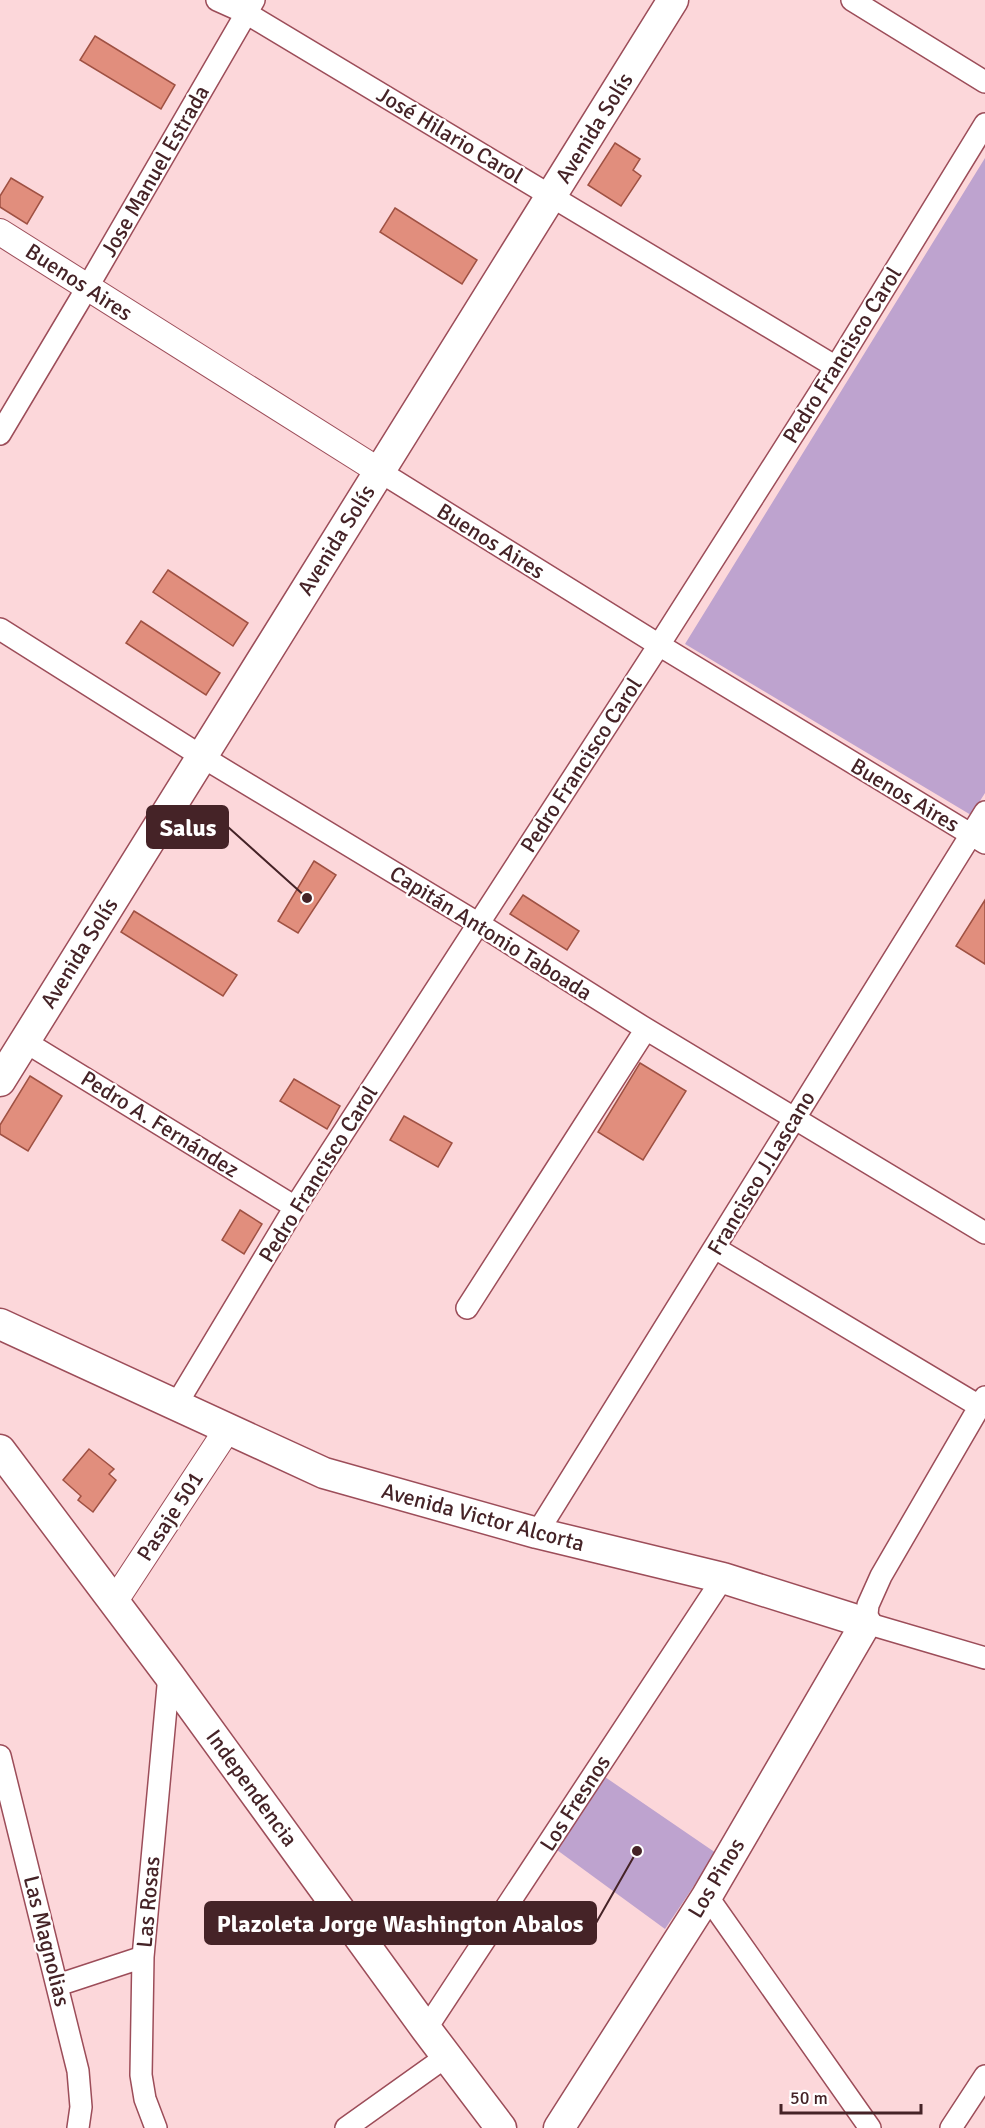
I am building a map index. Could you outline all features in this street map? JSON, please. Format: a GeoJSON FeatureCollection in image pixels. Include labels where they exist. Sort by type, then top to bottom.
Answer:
{"type":"FeatureCollection","features":[{"type":"Feature","properties":{"kind":"main road","name":"Avenida Solís"},"geometry":{"type":"LineString","coordinates":[[0,1081],[673,0]]}},
{"type":"Feature","properties":{"kind":"main road","name":"Avenida Victor Alcorta"},"geometry":{"type":"LineString","coordinates":[[0,1324],[324,1473],[537,1533],[723,1578],[866,1623]]}},
{"type":"Feature","properties":{"kind":"main road","name":"Independencia"},"geometry":{"type":"LineString","coordinates":[[0,1450],[9,1473],[170,1675],[426,2029],[501,2128]]}},
{"type":"Feature","properties":{"kind":"main road","name":"Los Pinos"},"geometry":{"type":"LineString","coordinates":[[559,2128],[707,1896],[866,1623]]}},
{"type":"Feature","properties":{"kind":"street","name":"José Hilario Carol"},"geometry":{"type":"LineString","coordinates":[[217,0],[250,6],[551,195],[836,366]]}},
{"type":"Feature","properties":{"kind":"street"},"geometry":{"type":"LineString","coordinates":[[852,0],[985,81]]}},
{"type":"Feature","properties":{"kind":"street","name":"Jose Manuel Estrada"},"geometry":{"type":"LineString","coordinates":[[0,434],[250,6]]}},
{"type":"Feature","properties":{"kind":"street","name":"Pedro Francisco Carol"},"geometry":{"type":"LineString","coordinates":[[176,1405],[295,1208],[659,645],[836,366],[985,124]]}},
{"type":"Feature","properties":{"kind":"street","name":"Buenos Aires"},"geometry":{"type":"LineString","coordinates":[[0,232],[659,645],[978,839]]}},
{"type":"Feature","properties":{"kind":"street","name":"Capitán Antonio Taboada"},"geometry":{"type":"LineString","coordinates":[[0,629],[201,756],[646,1029],[985,1233]]}},
{"type":"Feature","properties":{"kind":"street","name":"Francisco J.Lascano"},"geometry":{"type":"LineString","coordinates":[[537,1533],[794,1119],[978,839],[985,812]]}},
{"type":"Feature","properties":{"kind":"street"},"geometry":{"type":"LineString","coordinates":[[467,1308],[646,1029]]}},
{"type":"Feature","properties":{"kind":"street","name":"Pedro A. Fernández"},"geometry":{"type":"LineString","coordinates":[[24,1041],[295,1208]]}},
{"type":"Feature","properties":{"kind":"street"},"geometry":{"type":"LineString","coordinates":[[715,1248],[982,1401],[880,1576],[868,1605],[866,1623]]}},
{"type":"Feature","properties":{"kind":"street","name":"Pasaje 501"},"geometry":{"type":"LineString","coordinates":[[114,1602],[227,1430]]}},
{"type":"Feature","properties":{"kind":"street","name":"Los Fresnos"},"geometry":{"type":"LineString","coordinates":[[426,2029],[723,1578]]}},
{"type":"Feature","properties":{"kind":"street","name":"Avenida Victor Alcorta"},"geometry":{"type":"LineString","coordinates":[[866,1623],[985,1658]]}},
{"type":"Feature","properties":{"kind":"street","name":"Las Rosas"},"geometry":{"type":"LineString","coordinates":[[156,2128],[145,2099],[141,2075],[143,1957],[170,1675]]}},
{"type":"Feature","properties":{"kind":"street","name":"Las Magnolias"},"geometry":{"type":"LineString","coordinates":[[0,1756],[78,2071],[81,2107],[78,2128]]}},
{"type":"Feature","properties":{"kind":"street"},"geometry":{"type":"LineString","coordinates":[[707,1896],[870,2128]]}},
{"type":"Feature","properties":{"kind":"street"},"geometry":{"type":"LineString","coordinates":[[58,1985],[143,1957]]}},
{"type":"Feature","properties":{"kind":"street"},"geometry":{"type":"LineString","coordinates":[[346,2128],[447,2056]]}},
{"type":"Feature","properties":{"kind":"street"},"geometry":{"type":"LineString","coordinates":[[951,2128],[985,2076]]}},
{"type":"Feature","properties":{"kind":"shaded area"},"geometry":{"type":"Polygon","coordinates":[[[985,158],[985,793],[971,815],[685,644],[985,158]]]}},
{"type":"Feature","properties":{"kind":"shaded area"},"geometry":{"type":"Polygon","coordinates":[[[605,1777],[716,1853],[665,1929],[557,1850],[605,1777]]]}},
{"type":"Feature","properties":{"kind":"building"},"geometry":{"type":"Polygon","coordinates":[[[95,36],[175,85],[161,109],[80,60],[95,36]]]}},
{"type":"Feature","properties":{"kind":"building"},"geometry":{"type":"Polygon","coordinates":[[[615,143],[640,159],[633,170],[641,176],[621,206],[588,185],[615,143]]]}},
{"type":"Feature","properties":{"kind":"building"},"geometry":{"type":"Polygon","coordinates":[[[11,178],[43,197],[27,224],[0,207],[0,196],[11,178]]]}},
{"type":"Feature","properties":{"kind":"building"},"geometry":{"type":"Polygon","coordinates":[[[395,208],[477,260],[462,284],[380,232],[395,208]]]}},
{"type":"Feature","properties":{"kind":"building"},"geometry":{"type":"Polygon","coordinates":[[[168,570],[248,623],[233,646],[153,592],[168,570]]]}},
{"type":"Feature","properties":{"kind":"building"},"geometry":{"type":"Polygon","coordinates":[[[141,621],[220,673],[206,695],[126,643],[141,621]]]}},
{"type":"Feature","properties":{"kind":"building"},"geometry":{"type":"Polygon","coordinates":[[[314,861],[336,875],[298,933],[278,921],[314,861]]]}},
{"type":"Feature","properties":{"kind":"building"},"geometry":{"type":"Polygon","coordinates":[[[523,895],[579,931],[567,950],[510,914],[523,895]]]}},
{"type":"Feature","properties":{"kind":"building"},"geometry":{"type":"Polygon","coordinates":[[[985,900],[985,964],[956,946],[985,900]]]}},
{"type":"Feature","properties":{"kind":"building"},"geometry":{"type":"Polygon","coordinates":[[[134,911],[237,975],[223,996],[121,932],[134,911]]]}},
{"type":"Feature","properties":{"kind":"building"},"geometry":{"type":"Polygon","coordinates":[[[640,1063],[686,1091],[643,1160],[598,1132],[640,1063]]]}},
{"type":"Feature","properties":{"kind":"building"},"geometry":{"type":"Polygon","coordinates":[[[30,1076],[62,1096],[28,1151],[0,1134],[0,1125],[30,1076]]]}},
{"type":"Feature","properties":{"kind":"building"},"geometry":{"type":"Polygon","coordinates":[[[294,1079],[340,1106],[327,1129],[280,1101],[294,1079]]]}},
{"type":"Feature","properties":{"kind":"building"},"geometry":{"type":"Polygon","coordinates":[[[404,1116],[452,1143],[438,1167],[390,1140],[404,1116]]]}},
{"type":"Feature","properties":{"kind":"building"},"geometry":{"type":"Polygon","coordinates":[[[240,1210],[262,1224],[244,1254],[222,1240],[240,1210]]]}},
{"type":"Feature","properties":{"kind":"building"},"geometry":{"type":"Polygon","coordinates":[[[89,1449],[114,1469],[109,1474],[116,1480],[93,1512],[78,1500],[81,1496],[63,1480],[89,1449]]]}},
{"type":"Feature","properties":{"kind":"place","name":"Salus"},"geometry":{"type":"Point","coordinates":[307,898]}},
{"type":"Feature","properties":{"kind":"place","name":"Plazoleta Jorge Washington Abalos"},"geometry":{"type":"Point","coordinates":[637,1851]}}]}
